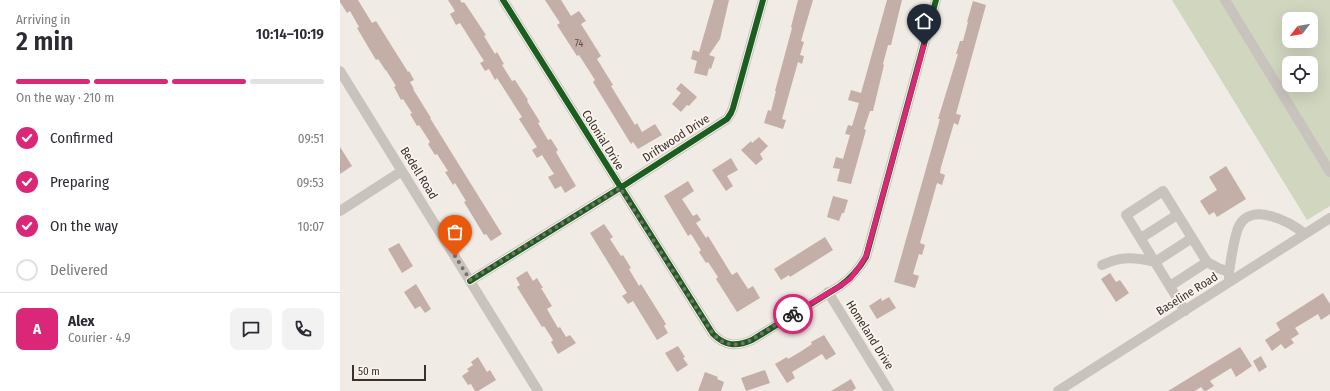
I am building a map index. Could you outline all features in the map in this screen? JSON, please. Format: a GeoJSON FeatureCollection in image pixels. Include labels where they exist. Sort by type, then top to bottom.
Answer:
{"type":"FeatureCollection","features":[{"type":"Feature","properties":{"kind":"street","name":"Colonial Drive"},"geometry":{"type":"LineString","coordinates":[[503,0],[713,334],[718,340],[726,344],[734,345],[752,340],[840,286],[850,279],[866,256],[936,0]]}},
{"type":"Feature","properties":{"kind":"street","name":"Driftwood Drive"},"geometry":{"type":"LineString","coordinates":[[470,280],[620,188],[727,119],[731,113],[763,0]]}},
{"type":"Feature","properties":{"kind":"street"},"geometry":{"type":"LineString","coordinates":[[1225,0],[1330,172]]}},
{"type":"Feature","properties":{"kind":"street","name":"Bedell Road"},"geometry":{"type":"LineString","coordinates":[[340,71],[538,391]]}},
{"type":"Feature","properties":{"kind":"street"},"geometry":{"type":"LineString","coordinates":[[340,211],[402,171]]}},
{"type":"Feature","properties":{"kind":"street"},"geometry":{"type":"LineString","coordinates":[[1185,310],[1126,214],[1163,191],[1207,262],[1229,272]]}},
{"type":"Feature","properties":{"kind":"street"},"geometry":{"type":"LineString","coordinates":[[1229,283],[1229,272],[1238,228],[1243,221],[1251,215],[1256,214],[1270,216],[1285,221],[1305,234]]}},
{"type":"Feature","properties":{"kind":"street"},"geometry":{"type":"LineString","coordinates":[[1141,238],[1178,215]]}},
{"type":"Feature","properties":{"kind":"street","name":"Baseline Road"},"geometry":{"type":"LineString","coordinates":[[1058,391],[1330,218]]}},
{"type":"Feature","properties":{"kind":"street"},"geometry":{"type":"LineString","coordinates":[[1102,265],[1111,260],[1131,257],[1155,262],[1192,238]]}},
{"type":"Feature","properties":{"kind":"street"},"geometry":{"type":"LineString","coordinates":[[1170,286],[1207,262]]}},
{"type":"Feature","properties":{"kind":"street","name":"Homeland Drive"},"geometry":{"type":"LineString","coordinates":[[828,292],[889,391]]}},
{"type":"Feature","properties":{"kind":"green space"},"geometry":{"type":"Polygon","coordinates":[[[1172,0],[1330,0],[1330,206],[1307,220],[1172,0]]]}},
{"type":"Feature","properties":{"kind":"building"},"geometry":{"type":"Polygon","coordinates":[[[340,0],[358,0],[372,23],[376,21],[408,72],[409,71],[414,80],[410,82],[413,89],[502,234],[491,241],[486,234],[484,235],[464,202],[466,201],[455,183],[453,185],[445,172],[448,171],[437,154],[435,155],[428,144],[430,142],[419,125],[417,126],[410,114],[412,113],[403,99],[401,100],[394,87],[396,86],[378,59],[376,60],[357,28],[359,27],[350,11],[347,13],[340,0]]]}},
{"type":"Feature","properties":{"kind":"building"},"geometry":{"type":"Polygon","coordinates":[[[448,0],[460,0],[462,3],[464,2],[486,35],[484,36],[495,54],[497,52],[504,64],[502,65],[512,81],[515,80],[528,100],[527,101],[540,122],[538,123],[548,140],[551,139],[558,150],[556,152],[576,186],[565,193],[561,186],[555,189],[548,177],[554,174],[542,155],[537,158],[532,150],[537,147],[519,119],[522,117],[497,78],[495,80],[489,69],[485,71],[480,63],[484,61],[460,23],[456,25],[450,14],[455,11],[448,0]]]}},
{"type":"Feature","properties":{"kind":"building"},"geometry":{"type":"Polygon","coordinates":[[[545,0],[561,0],[571,16],[579,11],[586,21],[581,24],[601,56],[597,59],[613,85],[611,86],[635,125],[637,123],[642,132],[655,124],[662,135],[638,149],[633,142],[631,144],[593,82],[595,80],[557,25],[560,23],[545,0]]]}},
{"type":"Feature","properties":{"kind":"building"},"geometry":{"type":"Polygon","coordinates":[[[714,0],[729,0],[720,39],[709,55],[715,57],[711,69],[709,68],[707,76],[694,73],[697,61],[691,59],[693,50],[699,52],[714,0]]]}},
{"type":"Feature","properties":{"kind":"building"},"geometry":{"type":"Polygon","coordinates":[[[798,0],[813,0],[801,41],[804,42],[800,55],[804,56],[802,64],[798,62],[782,119],[786,120],[783,129],[764,123],[768,110],[771,111],[798,0]]]}},
{"type":"Feature","properties":{"kind":"building"},"geometry":{"type":"Polygon","coordinates":[[[887,0],[902,0],[891,45],[888,45],[883,64],[873,111],[870,111],[864,129],[866,130],[851,184],[837,181],[840,169],[833,168],[836,157],[843,159],[850,135],[845,134],[848,125],[852,126],[859,103],[848,100],[851,90],[861,93],[887,0]]]}},
{"type":"Feature","properties":{"kind":"building"},"geometry":{"type":"Polygon","coordinates":[[[973,1],[986,5],[956,114],[961,115],[958,125],[954,123],[941,167],[940,173],[945,175],[942,185],[937,183],[920,243],[925,245],[922,255],[919,254],[913,274],[919,276],[915,288],[894,282],[940,119],[938,119],[958,54],[956,54],[960,41],[963,41],[973,1]]]}},
{"type":"Feature","properties":{"kind":"building"},"geometry":{"type":"Polygon","coordinates":[[[681,83],[697,97],[681,112],[672,104],[681,93],[676,89],[681,83]]]}},
{"type":"Feature","properties":{"kind":"building"},"geometry":{"type":"Polygon","coordinates":[[[759,137],[768,146],[760,154],[763,159],[756,165],[741,150],[751,141],[752,143],[759,137]]]}},
{"type":"Feature","properties":{"kind":"building"},"geometry":{"type":"Polygon","coordinates":[[[340,147],[352,166],[340,174],[340,147]]]}},
{"type":"Feature","properties":{"kind":"building"},"geometry":{"type":"Polygon","coordinates":[[[731,158],[738,170],[727,176],[733,186],[726,191],[712,170],[731,158]]]}},
{"type":"Feature","properties":{"kind":"building"},"geometry":{"type":"Polygon","coordinates":[[[1226,166],[1246,199],[1217,217],[1214,212],[1209,215],[1200,201],[1217,190],[1209,177],[1226,166]]]}},
{"type":"Feature","properties":{"kind":"building"},"geometry":{"type":"Polygon","coordinates":[[[688,181],[694,191],[682,199],[693,216],[697,214],[701,220],[696,223],[706,238],[708,236],[732,275],[737,272],[748,289],[753,286],[760,298],[737,312],[716,279],[718,277],[699,252],[701,250],[691,234],[688,236],[664,196],[688,181]]]}},
{"type":"Feature","properties":{"kind":"building"},"geometry":{"type":"Polygon","coordinates":[[[833,196],[848,200],[844,213],[842,213],[839,221],[827,217],[833,196]]]}},
{"type":"Feature","properties":{"kind":"building"},"geometry":{"type":"Polygon","coordinates":[[[604,224],[613,237],[610,239],[621,256],[623,255],[639,286],[641,284],[666,324],[664,326],[668,333],[657,340],[633,301],[628,304],[622,296],[627,293],[590,233],[604,224]]]}},
{"type":"Feature","properties":{"kind":"building"},"geometry":{"type":"Polygon","coordinates":[[[825,237],[833,250],[790,277],[789,275],[781,280],[774,269],[825,237]]]}},
{"type":"Feature","properties":{"kind":"building"},"geometry":{"type":"Polygon","coordinates":[[[399,243],[413,266],[402,273],[388,249],[399,243]]]}},
{"type":"Feature","properties":{"kind":"building"},"geometry":{"type":"Polygon","coordinates":[[[527,271],[533,281],[537,278],[543,288],[541,288],[552,306],[547,309],[558,328],[560,327],[566,337],[570,335],[576,343],[558,354],[551,342],[553,340],[544,326],[542,327],[517,287],[520,285],[516,278],[527,271]]]}},
{"type":"Feature","properties":{"kind":"building"},"geometry":{"type":"Polygon","coordinates":[[[1110,273],[1116,282],[1120,280],[1129,293],[1116,302],[1101,279],[1110,273]]]}},
{"type":"Feature","properties":{"kind":"building"},"geometry":{"type":"Polygon","coordinates":[[[416,284],[431,309],[425,313],[420,306],[415,309],[404,292],[416,284]]]}},
{"type":"Feature","properties":{"kind":"building"},"geometry":{"type":"Polygon","coordinates":[[[1323,293],[1330,304],[1330,314],[1321,320],[1318,314],[1295,328],[1299,334],[1291,339],[1294,343],[1285,349],[1281,344],[1272,351],[1265,340],[1280,330],[1276,323],[1323,293]]]}},
{"type":"Feature","properties":{"kind":"building"},"geometry":{"type":"Polygon","coordinates":[[[889,297],[896,308],[877,319],[869,306],[881,298],[882,301],[889,297]]]}},
{"type":"Feature","properties":{"kind":"building"},"geometry":{"type":"Polygon","coordinates":[[[824,335],[836,354],[826,360],[822,354],[792,372],[795,378],[787,383],[775,364],[800,352],[812,344],[811,342],[824,335]]]}},
{"type":"Feature","properties":{"kind":"building"},"geometry":{"type":"Polygon","coordinates":[[[678,346],[688,365],[677,372],[665,353],[678,346]]]}},
{"type":"Feature","properties":{"kind":"building"},"geometry":{"type":"Polygon","coordinates":[[[1240,347],[1252,366],[1236,377],[1231,368],[1210,381],[1214,386],[1206,391],[1204,391],[1201,387],[1195,391],[1168,391],[1240,347]]]}},
{"type":"Feature","properties":{"kind":"building"},"geometry":{"type":"Polygon","coordinates":[[[1261,356],[1267,367],[1259,372],[1253,361],[1261,356]]]}},
{"type":"Feature","properties":{"kind":"building"},"geometry":{"type":"Polygon","coordinates":[[[478,357],[487,372],[490,370],[496,380],[478,391],[475,391],[471,384],[468,385],[462,376],[469,371],[467,369],[473,365],[471,362],[478,357]]]}},
{"type":"Feature","properties":{"kind":"building"},"geometry":{"type":"Polygon","coordinates":[[[765,370],[770,383],[746,391],[741,378],[765,370]]]}},
{"type":"Feature","properties":{"kind":"building"},"geometry":{"type":"Polygon","coordinates":[[[705,372],[718,377],[717,379],[724,382],[721,391],[698,391],[705,372]]]}},
{"type":"Feature","properties":{"kind":"building"},"geometry":{"type":"Polygon","coordinates":[[[851,379],[856,388],[852,391],[831,391],[851,379]]]}},
{"type":"Feature","properties":{"kind":"cycle path"},"geometry":{"type":"LineString","coordinates":[[503,0],[713,334],[722,341],[731,344],[741,344],[752,340],[840,286],[848,280],[866,257],[936,0]]}},
{"type":"Feature","properties":{"kind":"cycle path"},"geometry":{"type":"LineString","coordinates":[[470,281],[620,188],[727,119],[733,108],[763,0]]}},
{"type":"Feature","properties":{"kind":"way so far"},"geometry":{"type":"LineString","coordinates":[[455,256],[470,280],[620,188],[718,340],[726,344],[742,344],[752,340],[793,314]]}},
{"type":"Feature","properties":{"kind":"route"},"geometry":{"type":"LineString","coordinates":[[793,314],[850,279],[866,256],[924,45]]}}]}
